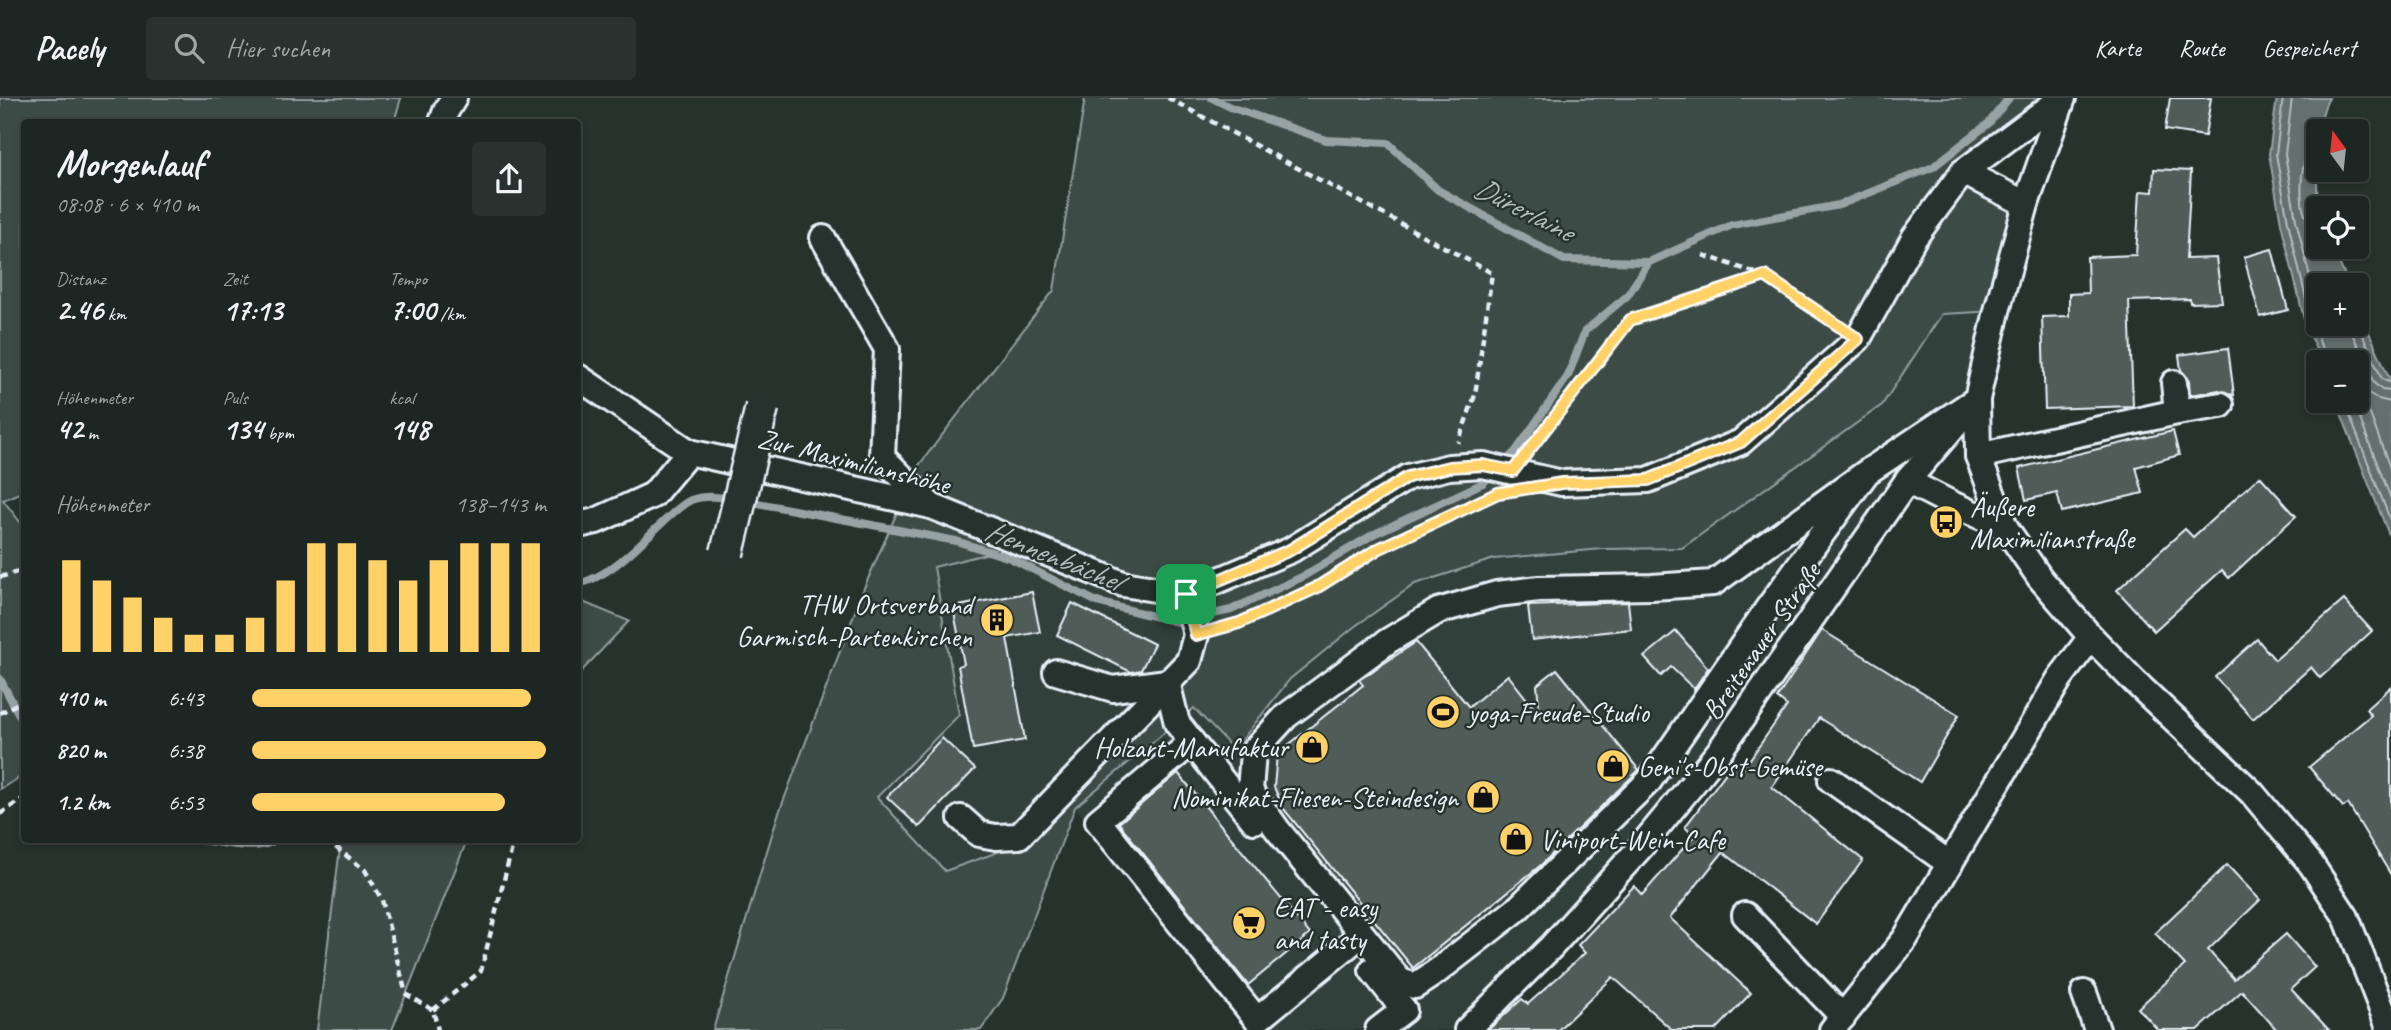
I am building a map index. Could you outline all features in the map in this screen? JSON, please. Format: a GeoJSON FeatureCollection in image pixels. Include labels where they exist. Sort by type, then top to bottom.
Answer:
{"type":"FeatureCollection","features":[{"type":"Feature","properties":{"kind":"main road"},"geometry":{"type":"LineString","coordinates":[[727,552],[762,407]]}},
{"type":"Feature","properties":{"kind":"street"},"geometry":{"type":"LineString","coordinates":[[443,119],[454,98]]}},
{"type":"Feature","properties":{"kind":"street"},"geometry":{"type":"LineString","coordinates":[[961,818],[979,834],[996,837],[1019,836],[1189,661],[1196,635],[1188,599],[1290,550],[1408,477],[1449,467],[1483,465],[1512,481],[1562,483],[1648,480],[1741,442],[1858,339],[1914,238],[1964,172],[2062,98]]}},
{"type":"Feature","properties":{"kind":"street"},"geometry":{"type":"LineString","coordinates":[[2062,98],[2025,204],[1997,311],[1977,399],[1978,456],[2005,527],[2040,578],[2134,682],[2252,793],[2311,864],[2346,918],[2390,1030]]}},
{"type":"Feature","properties":{"kind":"street"},"geometry":{"type":"LineString","coordinates":[[1964,172],[2025,204]]}},
{"type":"Feature","properties":{"kind":"street"},"geometry":{"type":"LineString","coordinates":[[823,238],[887,349],[882,457],[931,506]]}},
{"type":"Feature","properties":{"kind":"street","name":"Zur Maximilianshöhe"},"geometry":{"type":"LineString","coordinates":[[581,379],[689,452],[931,506],[1124,584],[1188,599]]}},
{"type":"Feature","properties":{"kind":"street"},"geometry":{"type":"LineString","coordinates":[[2174,383],[2177,412]]}},
{"type":"Feature","properties":{"kind":"street"},"geometry":{"type":"LineString","coordinates":[[1867,472],[1768,608],[1649,781],[1516,910],[1415,986],[1400,981],[1277,829],[1250,791],[1253,751],[1286,716],[1388,640],[1438,611],[1497,594],[1528,590],[1713,583],[1867,472],[1977,399]]}},
{"type":"Feature","properties":{"kind":"street","name":"Breitenauer Straße"},"geometry":{"type":"LineString","coordinates":[[1467,1030],[1551,947],[1639,849],[1718,753],[1907,481],[1977,399]]}},
{"type":"Feature","properties":{"kind":"street"},"geometry":{"type":"LineString","coordinates":[[1978,456],[2177,412],[2221,405]]}},
{"type":"Feature","properties":{"kind":"street"},"geometry":{"type":"LineString","coordinates":[[581,524],[653,495],[689,452]]}},
{"type":"Feature","properties":{"kind":"street"},"geometry":{"type":"LineString","coordinates":[[1907,481],[2005,527]]}},
{"type":"Feature","properties":{"kind":"street"},"geometry":{"type":"LineString","coordinates":[[1745,915],[1838,1024],[1905,939],[2060,678],[2091,637]]}},
{"type":"Feature","properties":{"kind":"street"},"geometry":{"type":"LineString","coordinates":[[1056,672],[1113,690],[1167,682]]}},
{"type":"Feature","properties":{"kind":"street"},"geometry":{"type":"LineString","coordinates":[[1167,682],[1177,723],[1404,1010],[1378,1030]]}},
{"type":"Feature","properties":{"kind":"street"},"geometry":{"type":"LineString","coordinates":[[1192,742],[1098,821],[1257,1020],[1351,943]]}},
{"type":"Feature","properties":{"kind":"street"},"geometry":{"type":"LineString","coordinates":[[1831,780],[1950,864]]}},
{"type":"Feature","properties":{"kind":"street"},"geometry":{"type":"LineString","coordinates":[[2084,993],[2097,1030]]}},
{"type":"Feature","properties":{"kind":"path"},"geometry":{"type":"LineString","coordinates":[[1168,98],[1492,273],[1475,395],[1449,467]]}},
{"type":"Feature","properties":{"kind":"path"},"geometry":{"type":"LineString","coordinates":[[1703,255],[1765,276],[1858,339]]}},
{"type":"Feature","properties":{"kind":"path"},"geometry":{"type":"LineString","coordinates":[[1196,635],[1250,618],[1316,588],[1378,549],[1498,493],[1512,481],[1630,320],[1765,276]]}},
{"type":"Feature","properties":{"kind":"path"},"geometry":{"type":"LineString","coordinates":[[0,577],[21,571]]}},
{"type":"Feature","properties":{"kind":"path"},"geometry":{"type":"LineString","coordinates":[[2,712],[21,702]]}},
{"type":"Feature","properties":{"kind":"path"},"geometry":{"type":"LineString","coordinates":[[0,814],[21,800]]}},
{"type":"Feature","properties":{"kind":"path"},"geometry":{"type":"LineString","coordinates":[[330,843],[365,870],[382,900],[406,994],[433,1010],[439,1030]]}},
{"type":"Feature","properties":{"kind":"path"},"geometry":{"type":"LineString","coordinates":[[433,1010],[481,971],[513,843]]}},
{"type":"Feature","properties":{"kind":"shaded area"},"geometry":{"type":"Polygon","coordinates":[[[0,98],[401,98],[395,119],[21,119],[21,492],[3,500],[21,523],[21,777],[0,789],[0,98]]]}},
{"type":"Feature","properties":{"kind":"shaded area"},"geometry":{"type":"Polygon","coordinates":[[[1085,98],[2062,98],[1964,172],[2026,204],[1997,311],[1942,314],[1882,405],[1682,548],[1602,549],[1494,559],[1415,584],[1354,627],[1290,679],[1234,750],[1194,708],[1075,807],[1003,998],[981,1030],[713,1030],[777,818],[864,588],[916,469],[1054,290],[1085,98]],[[1025,544],[934,567],[959,715],[877,797],[945,871],[1004,850],[1189,661],[1186,594],[1025,544]]]}},
{"type":"Feature","properties":{"kind":"shaded area"},"geometry":{"type":"Polygon","coordinates":[[[1997,311],[1977,399],[1718,753],[1466,1030],[1251,1030],[1142,887],[1075,807],[1194,708],[1234,753],[1290,679],[1354,627],[1415,584],[1494,559],[1602,549],[1682,548],[1882,405],[1943,314],[1997,311]]]}},
{"type":"Feature","properties":{"kind":"shaded area"},"geometry":{"type":"Polygon","coordinates":[[[1025,544],[1186,594],[1189,661],[1004,850],[945,871],[877,797],[959,715],[934,567],[1025,544]]]}},
{"type":"Feature","properties":{"kind":"shaded area"},"geometry":{"type":"Polygon","coordinates":[[[581,601],[629,621],[581,672],[581,601]]]}},
{"type":"Feature","properties":{"kind":"shaded area"},"geometry":{"type":"Polygon","coordinates":[[[341,843],[466,843],[392,1030],[317,1030],[341,843]]]}},
{"type":"Feature","properties":{"kind":"water"},"geometry":{"type":"Polygon","coordinates":[[[2277,98],[2329,98],[2321,119],[2306,119],[2306,182],[2317,182],[2317,196],[2306,196],[2306,259],[2337,259],[2344,273],[2306,273],[2306,324],[2281,223],[2269,154],[2277,98]]]}},
{"type":"Feature","properties":{"kind":"water"},"geometry":{"type":"Polygon","coordinates":[[[2369,332],[2391,382],[2391,540],[2341,413],[2369,413],[2369,350],[2316,350],[2311,336],[2369,336],[2369,332]]]}},
{"type":"Feature","properties":{"kind":"building"},"geometry":{"type":"Polygon","coordinates":[[[2170,98],[2211,98],[2205,136],[2165,130],[2170,98]]]}},
{"type":"Feature","properties":{"kind":"building"},"geometry":{"type":"Polygon","coordinates":[[[2154,169],[2191,171],[2186,259],[2216,258],[2222,302],[2190,303],[2190,299],[2129,301],[2133,406],[2045,409],[2042,317],[2069,316],[2069,294],[2088,293],[2087,257],[2136,255],[2140,191],[2153,192],[2154,169]]]}},
{"type":"Feature","properties":{"kind":"building"},"geometry":{"type":"Polygon","coordinates":[[[2272,249],[2288,310],[2260,317],[2244,257],[2272,249]]]}},
{"type":"Feature","properties":{"kind":"building"},"geometry":{"type":"Polygon","coordinates":[[[2228,348],[2234,395],[2219,390],[2190,395],[2189,381],[2181,370],[2179,355],[2228,348]]]}},
{"type":"Feature","properties":{"kind":"building"},"geometry":{"type":"Polygon","coordinates":[[[2173,431],[2179,455],[2136,467],[2143,493],[2062,512],[2057,493],[2026,500],[2019,468],[2173,431]]]}},
{"type":"Feature","properties":{"kind":"building"},"geometry":{"type":"Polygon","coordinates":[[[2260,476],[2296,516],[2229,578],[2222,570],[2154,631],[2117,590],[2185,529],[2193,537],[2260,476]]]}},
{"type":"Feature","properties":{"kind":"building"},"geometry":{"type":"Polygon","coordinates":[[[1032,592],[1040,632],[1007,638],[1025,740],[973,749],[958,666],[964,664],[953,607],[1032,592]]]}},
{"type":"Feature","properties":{"kind":"building"},"geometry":{"type":"Polygon","coordinates":[[[2344,600],[2372,631],[2320,678],[2311,667],[2253,719],[2215,677],[2257,639],[2275,660],[2344,600]]]}},
{"type":"Feature","properties":{"kind":"building"},"geometry":{"type":"Polygon","coordinates":[[[1628,602],[1631,629],[1532,640],[1528,606],[1628,602]]]}},
{"type":"Feature","properties":{"kind":"building"},"geometry":{"type":"Polygon","coordinates":[[[1072,603],[1154,644],[1141,670],[1131,672],[1057,635],[1072,603]]]}},
{"type":"Feature","properties":{"kind":"building"},"geometry":{"type":"Polygon","coordinates":[[[1822,630],[1959,715],[1920,782],[1819,718],[1772,787],[1863,860],[1816,924],[1723,852],[1670,918],[1751,993],[1716,1030],[1672,1030],[1613,977],[1558,1030],[1488,1030],[1522,999],[1528,1004],[1585,953],[1578,945],[1634,886],[1642,895],[1694,836],[1685,827],[1734,762],[1743,769],[1787,706],[1777,698],[1822,630]]]}},
{"type":"Feature","properties":{"kind":"building"},"geometry":{"type":"Polygon","coordinates":[[[1676,631],[1708,668],[1694,689],[1671,667],[1661,676],[1644,657],[1676,631]]]}},
{"type":"Feature","properties":{"kind":"building"},"geometry":{"type":"Polygon","coordinates":[[[1416,642],[1469,707],[1508,675],[1540,716],[1537,685],[1557,669],[1639,770],[1541,865],[1413,968],[1283,808],[1274,787],[1277,754],[1363,685],[1359,680],[1416,642]]]}},
{"type":"Feature","properties":{"kind":"building"},"geometry":{"type":"Polygon","coordinates":[[[2391,687],[2391,875],[2348,804],[2343,807],[2309,767],[2371,715],[2366,709],[2391,687]]]}},
{"type":"Feature","properties":{"kind":"building"},"geometry":{"type":"Polygon","coordinates":[[[942,738],[975,769],[919,827],[887,797],[942,738]]]}},
{"type":"Feature","properties":{"kind":"building"},"geometry":{"type":"Polygon","coordinates":[[[1178,773],[1310,934],[1248,985],[1119,823],[1178,773]]]}},
{"type":"Feature","properties":{"kind":"building"},"geometry":{"type":"Polygon","coordinates":[[[2227,865],[2260,900],[2208,950],[2234,979],[2286,934],[2315,967],[2291,989],[2329,1030],[2277,1030],[2242,991],[2198,1030],[2158,1030],[2138,1008],[2185,965],[2155,933],[2227,865]]]}},
{"type":"Feature","properties":{"kind":"waterway","name":"Dürerlaine"},"geometry":{"type":"LineString","coordinates":[[1212,98],[1230,107],[1326,140],[1388,143],[1438,190],[1564,260],[1649,262],[1732,225],[1839,205],[1933,167],[1989,123],[2009,98]]}},
{"type":"Feature","properties":{"kind":"waterway","name":"Hennenbächel"},"geometry":{"type":"LineString","coordinates":[[747,501],[956,541],[1010,558],[1097,602],[1177,622],[1231,610],[1302,577],[1374,534],[1483,483],[1516,451],[1568,376],[1585,331],[1627,296],[1649,262]]}},
{"type":"Feature","properties":{"kind":"waterway","name":"Hennenbächel"},"geometry":{"type":"LineString","coordinates":[[581,583],[602,574],[633,551],[687,502],[707,497],[734,499]]}},
{"type":"Feature","properties":{"kind":"waterway","name":"Hennenbächel"},"geometry":{"type":"LineString","coordinates":[[0,679],[21,718]]}},
{"type":"Feature","properties":{"kind":"waterway","name":"Hennenbächel"},"geometry":{"type":"LineString","coordinates":[[221,843],[249,846],[270,843]]}},
{"type":"Feature","properties":{"kind":"place","name":"Äußere Maximilianstraße"},"geometry":{"type":"Point","coordinates":[1946,522]}},
{"type":"Feature","properties":{"kind":"place","name":"THW Ortsverband Garmisch-Partenkirchen"},"geometry":{"type":"Point","coordinates":[997,620]}},
{"type":"Feature","properties":{"kind":"place","name":"yoga-Freude-Studio"},"geometry":{"type":"Point","coordinates":[1443,712]}},
{"type":"Feature","properties":{"kind":"place","name":"Holzart-Manufaktur"},"geometry":{"type":"Point","coordinates":[1312,747]}},
{"type":"Feature","properties":{"kind":"place","name":"Geni's-Obst-Gemüse"},"geometry":{"type":"Point","coordinates":[1613,766]}},
{"type":"Feature","properties":{"kind":"place","name":"Nominikat-Fliesen-Steindesign"},"geometry":{"type":"Point","coordinates":[1483,797]}},
{"type":"Feature","properties":{"kind":"place","name":"Viniport-Wein-Cafe"},"geometry":{"type":"Point","coordinates":[1516,839]}},
{"type":"Feature","properties":{"kind":"place","name":"EAT - easy and tasty"},"geometry":{"type":"Point","coordinates":[1249,923]}},
{"type":"Feature","properties":{"kind":"route"},"geometry":{"type":"LineString","coordinates":[[1765,276],[1858,339],[1741,442],[1648,480],[1562,483],[1498,493],[1378,549],[1316,588],[1239,623],[1196,635],[1186,594],[1290,550],[1408,477],[1449,467],[1483,465],[1513,471],[1630,320],[1765,276]]}}]}
